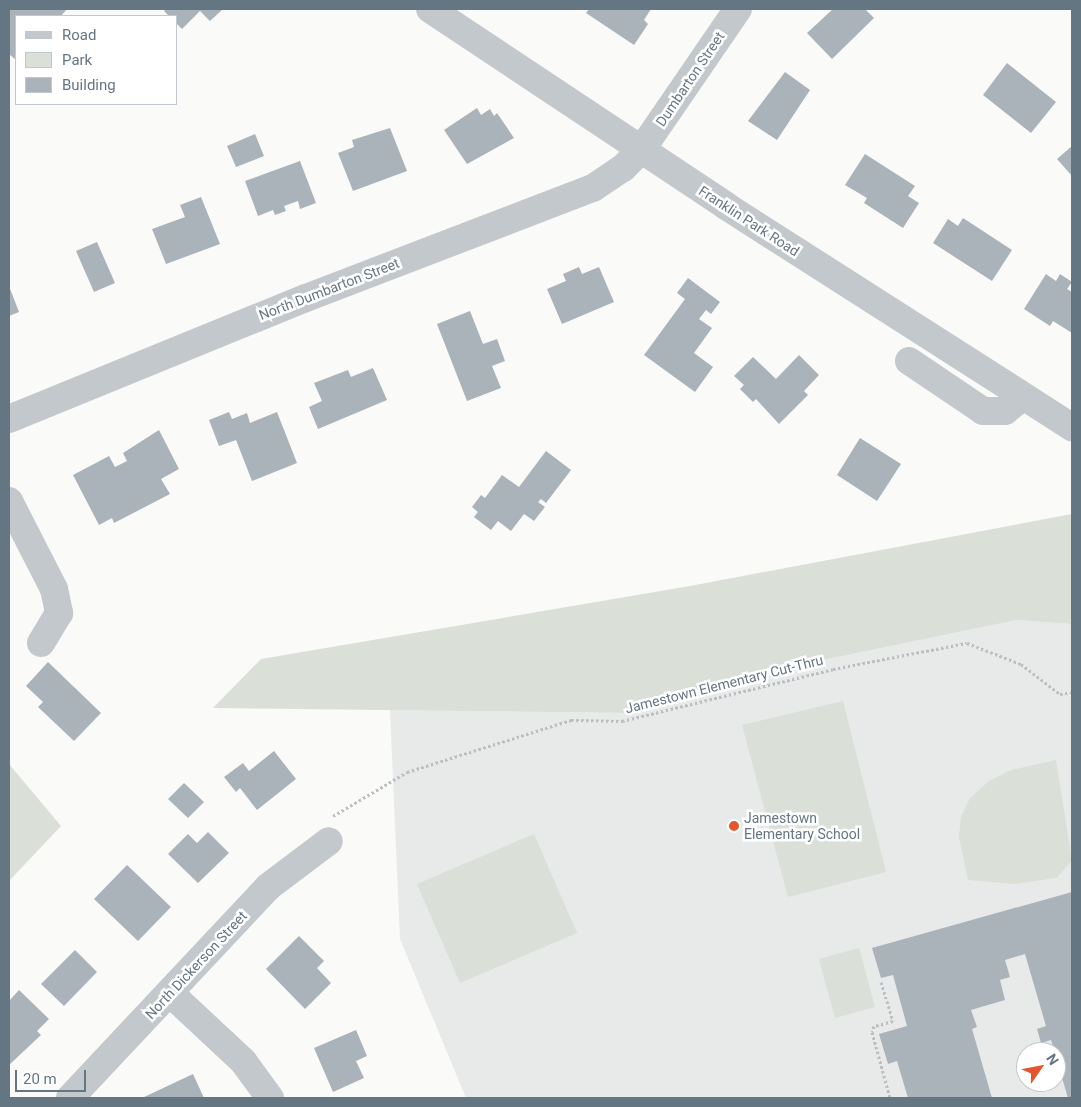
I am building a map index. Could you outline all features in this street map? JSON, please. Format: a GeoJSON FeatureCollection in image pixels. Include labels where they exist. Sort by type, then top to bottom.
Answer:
{"type":"FeatureCollection","features":[{"type":"Feature","properties":{"kind":"street","name":"Franklin Park Road"},"geometry":{"type":"LineString","coordinates":[[430,9],[1022,397],[1072,427]]}},
{"type":"Feature","properties":{"kind":"street","name":"Dumbarton Street"},"geometry":{"type":"LineString","coordinates":[[642,149],[738,9]]}},
{"type":"Feature","properties":{"kind":"street","name":"North Dumbarton Street"},"geometry":{"type":"LineString","coordinates":[[9,419],[315,294],[593,188],[623,168],[642,149]]}},
{"type":"Feature","properties":{"kind":"street"},"geometry":{"type":"LineString","coordinates":[[909,361],[982,411],[1005,411],[1022,397]]}},
{"type":"Feature","properties":{"kind":"street"},"geometry":{"type":"LineString","coordinates":[[9,501],[54,589],[59,613],[41,643]]}},
{"type":"Feature","properties":{"kind":"street","name":"North Dickerson Street"},"geometry":{"type":"LineString","coordinates":[[70,1098],[268,887],[327,830]]}},
{"type":"Feature","properties":{"kind":"street"},"geometry":{"type":"LineString","coordinates":[[170,993],[243,1061],[270,1098]]}},
{"type":"Feature","properties":{"kind":"path","name":"Jamestown Elementary Cut-Thru"},"geometry":{"type":"LineString","coordinates":[[327,830],[407,772],[571,720],[622,721],[834,669],[967,643],[1021,664],[1060,694],[1072,692]]}},
{"type":"Feature","properties":{"kind":"path"},"geometry":{"type":"LineString","coordinates":[[881,982],[892,1021],[874,1026],[872,1032],[890,1098]]}},
{"type":"Feature","properties":{"kind":"shaded area","name":"Jamestown Elementary School"},"geometry":{"type":"Polygon","coordinates":[[[1017,620],[1072,624],[1072,1098],[466,1098],[400,939],[390,710],[633,713],[721,681],[1017,620]]]}},
{"type":"Feature","properties":{"kind":"green space"},"geometry":{"type":"Polygon","coordinates":[[[1072,514],[1072,624],[1017,620],[721,681],[633,713],[213,708],[261,659],[690,586],[1072,514]]]}},
{"type":"Feature","properties":{"kind":"green space"},"geometry":{"type":"Polygon","coordinates":[[[843,701],[886,872],[788,897],[742,725],[843,701]]]}},
{"type":"Feature","properties":{"kind":"green space"},"geometry":{"type":"Polygon","coordinates":[[[1056,760],[1072,861],[1056,878],[1015,884],[968,880],[959,837],[961,817],[970,798],[989,781],[1011,770],[1056,760]]]}},
{"type":"Feature","properties":{"kind":"green space"},"geometry":{"type":"Polygon","coordinates":[[[9,764],[61,826],[9,881],[9,764]]]}},
{"type":"Feature","properties":{"kind":"green space"},"geometry":{"type":"Polygon","coordinates":[[[534,834],[577,933],[460,983],[417,884],[534,834]]]}},
{"type":"Feature","properties":{"kind":"green space"},"geometry":{"type":"Polygon","coordinates":[[[859,948],[875,1007],[835,1018],[819,959],[859,948]]]}},
{"type":"Feature","properties":{"kind":"building"},"geometry":{"type":"Polygon","coordinates":[[[9,9],[67,9],[62,15],[15,15],[15,59],[9,54],[9,9]]]}},
{"type":"Feature","properties":{"kind":"building"},"geometry":{"type":"Polygon","coordinates":[[[166,9],[223,9],[210,21],[200,11],[182,29],[178,25],[178,15],[168,15],[164,11],[166,9]]]}},
{"type":"Feature","properties":{"kind":"building"},"geometry":{"type":"Polygon","coordinates":[[[589,9],[651,9],[644,20],[648,24],[634,45],[586,13],[589,9]]]}},
{"type":"Feature","properties":{"kind":"building"},"geometry":{"type":"Polygon","coordinates":[[[833,9],[865,9],[874,18],[832,59],[807,33],[833,9]]]}},
{"type":"Feature","properties":{"kind":"building"},"geometry":{"type":"Polygon","coordinates":[[[1007,63],[1056,102],[1031,133],[983,95],[1007,63]]]}},
{"type":"Feature","properties":{"kind":"building"},"geometry":{"type":"Polygon","coordinates":[[[785,72],[810,90],[777,140],[748,121],[785,72]]]}},
{"type":"Feature","properties":{"kind":"building"},"geometry":{"type":"Polygon","coordinates":[[[477,108],[481,115],[490,109],[494,116],[497,113],[514,138],[467,164],[444,130],[477,108]]]}},
{"type":"Feature","properties":{"kind":"building"},"geometry":{"type":"Polygon","coordinates":[[[390,128],[407,171],[353,191],[338,153],[354,147],[352,140],[390,128]]]}},
{"type":"Feature","properties":{"kind":"building"},"geometry":{"type":"Polygon","coordinates":[[[255,134],[264,156],[236,167],[227,146],[255,134]]]}},
{"type":"Feature","properties":{"kind":"building"},"geometry":{"type":"Polygon","coordinates":[[[1072,146],[1072,176],[1057,159],[1072,146]]]}},
{"type":"Feature","properties":{"kind":"building"},"geometry":{"type":"Polygon","coordinates":[[[865,154],[915,186],[908,196],[919,203],[903,228],[864,203],[867,198],[845,185],[865,154]]]}},
{"type":"Feature","properties":{"kind":"building"},"geometry":{"type":"Polygon","coordinates":[[[300,161],[316,203],[300,209],[298,201],[284,206],[286,211],[275,215],[273,210],[258,216],[245,181],[300,161]]]}},
{"type":"Feature","properties":{"kind":"building"},"geometry":{"type":"Polygon","coordinates":[[[201,197],[220,244],[166,264],[152,229],[185,217],[180,205],[201,197]]]}},
{"type":"Feature","properties":{"kind":"building"},"geometry":{"type":"Polygon","coordinates":[[[963,218],[1012,250],[992,281],[933,243],[948,219],[958,226],[963,218]]]}},
{"type":"Feature","properties":{"kind":"building"},"geometry":{"type":"Polygon","coordinates":[[[97,242],[115,283],[94,292],[76,251],[97,242]]]}},
{"type":"Feature","properties":{"kind":"building"},"geometry":{"type":"Polygon","coordinates":[[[579,267],[582,274],[599,267],[614,302],[562,324],[547,289],[566,281],[563,274],[579,267]]]}},
{"type":"Feature","properties":{"kind":"building"},"geometry":{"type":"Polygon","coordinates":[[[1046,274],[1056,281],[1060,274],[1072,282],[1067,289],[1072,292],[1072,333],[1053,321],[1050,326],[1024,309],[1046,274]]]}},
{"type":"Feature","properties":{"kind":"building"},"geometry":{"type":"Polygon","coordinates":[[[688,278],[720,302],[711,314],[706,310],[699,319],[712,328],[694,353],[713,367],[695,392],[644,355],[685,299],[677,293],[688,278]]]}},
{"type":"Feature","properties":{"kind":"building"},"geometry":{"type":"Polygon","coordinates":[[[9,286],[19,312],[9,316],[9,286]]]}},
{"type":"Feature","properties":{"kind":"building"},"geometry":{"type":"Polygon","coordinates":[[[470,311],[483,344],[497,339],[505,361],[492,366],[501,388],[467,401],[437,324],[470,311]]]}},
{"type":"Feature","properties":{"kind":"building"},"geometry":{"type":"Polygon","coordinates":[[[799,355],[819,375],[804,391],[808,395],[779,424],[756,399],[753,402],[740,389],[744,385],[734,376],[753,357],[776,379],[799,355]]]}},
{"type":"Feature","properties":{"kind":"building"},"geometry":{"type":"Polygon","coordinates":[[[373,368],[387,400],[318,429],[309,407],[322,401],[314,383],[348,370],[351,377],[373,368]]]}},
{"type":"Feature","properties":{"kind":"building"},"geometry":{"type":"Polygon","coordinates":[[[229,412],[232,419],[247,413],[250,423],[277,412],[297,463],[252,481],[236,440],[219,446],[209,420],[229,412]]]}},
{"type":"Feature","properties":{"kind":"building"},"geometry":{"type":"Polygon","coordinates":[[[159,430],[179,469],[161,479],[170,494],[114,523],[112,518],[99,525],[73,475],[109,456],[115,467],[127,461],[123,453],[159,430]]]}},
{"type":"Feature","properties":{"kind":"building"},"geometry":{"type":"Polygon","coordinates":[[[860,438],[901,464],[877,501],[837,475],[860,438]]]}},
{"type":"Feature","properties":{"kind":"building"},"geometry":{"type":"Polygon","coordinates":[[[546,451],[571,470],[546,503],[541,499],[538,502],[545,507],[534,521],[524,514],[511,531],[498,521],[491,530],[474,517],[478,512],[472,507],[481,495],[485,498],[502,475],[519,487],[546,451]]]}},
{"type":"Feature","properties":{"kind":"building"},"geometry":{"type":"Polygon","coordinates":[[[48,662],[101,713],[74,741],[38,707],[43,702],[26,686],[48,662]]]}},
{"type":"Feature","properties":{"kind":"building"},"geometry":{"type":"Polygon","coordinates":[[[274,751],[296,779],[257,810],[240,788],[236,792],[224,777],[243,763],[249,771],[274,751]]]}},
{"type":"Feature","properties":{"kind":"building"},"geometry":{"type":"Polygon","coordinates":[[[184,783],[204,802],[188,818],[168,799],[184,783]]]}},
{"type":"Feature","properties":{"kind":"building"},"geometry":{"type":"Polygon","coordinates":[[[208,832],[229,853],[198,883],[168,854],[188,834],[197,843],[208,832]]]}},
{"type":"Feature","properties":{"kind":"building"},"geometry":{"type":"Polygon","coordinates":[[[127,865],[171,907],[138,941],[94,899],[127,865]]]}},
{"type":"Feature","properties":{"kind":"building"},"geometry":{"type":"Polygon","coordinates":[[[1072,892],[1072,1098],[1068,1098],[1066,1091],[1066,1042],[1052,1042],[1051,1040],[1041,1042],[1037,1029],[1046,1026],[1025,954],[1005,960],[1010,977],[1000,980],[1005,1000],[971,1010],[977,1027],[972,1029],[992,1098],[908,1098],[897,1061],[888,1064],[879,1034],[907,1026],[893,975],[881,978],[872,948],[1072,892]]]}},
{"type":"Feature","properties":{"kind":"building"},"geometry":{"type":"Polygon","coordinates":[[[299,936],[324,961],[317,968],[331,983],[305,1009],[266,969],[299,936]]]}},
{"type":"Feature","properties":{"kind":"building"},"geometry":{"type":"Polygon","coordinates":[[[75,950],[97,972],[64,1006],[41,984],[75,950]]]}},
{"type":"Feature","properties":{"kind":"building"},"geometry":{"type":"Polygon","coordinates":[[[19,990],[49,1019],[37,1031],[41,1035],[9,1065],[9,1001],[19,990]]]}},
{"type":"Feature","properties":{"kind":"building"},"geometry":{"type":"Polygon","coordinates":[[[356,1030],[367,1056],[356,1061],[364,1078],[333,1092],[314,1048],[356,1030]]]}},
{"type":"Feature","properties":{"kind":"building"},"geometry":{"type":"Polygon","coordinates":[[[193,1074],[204,1098],[142,1098],[193,1074]]]}},
{"type":"Feature","properties":{"kind":"place","name":"Jamestown Elementary School"},"geometry":{"type":"Point","coordinates":[734,826]}}]}
